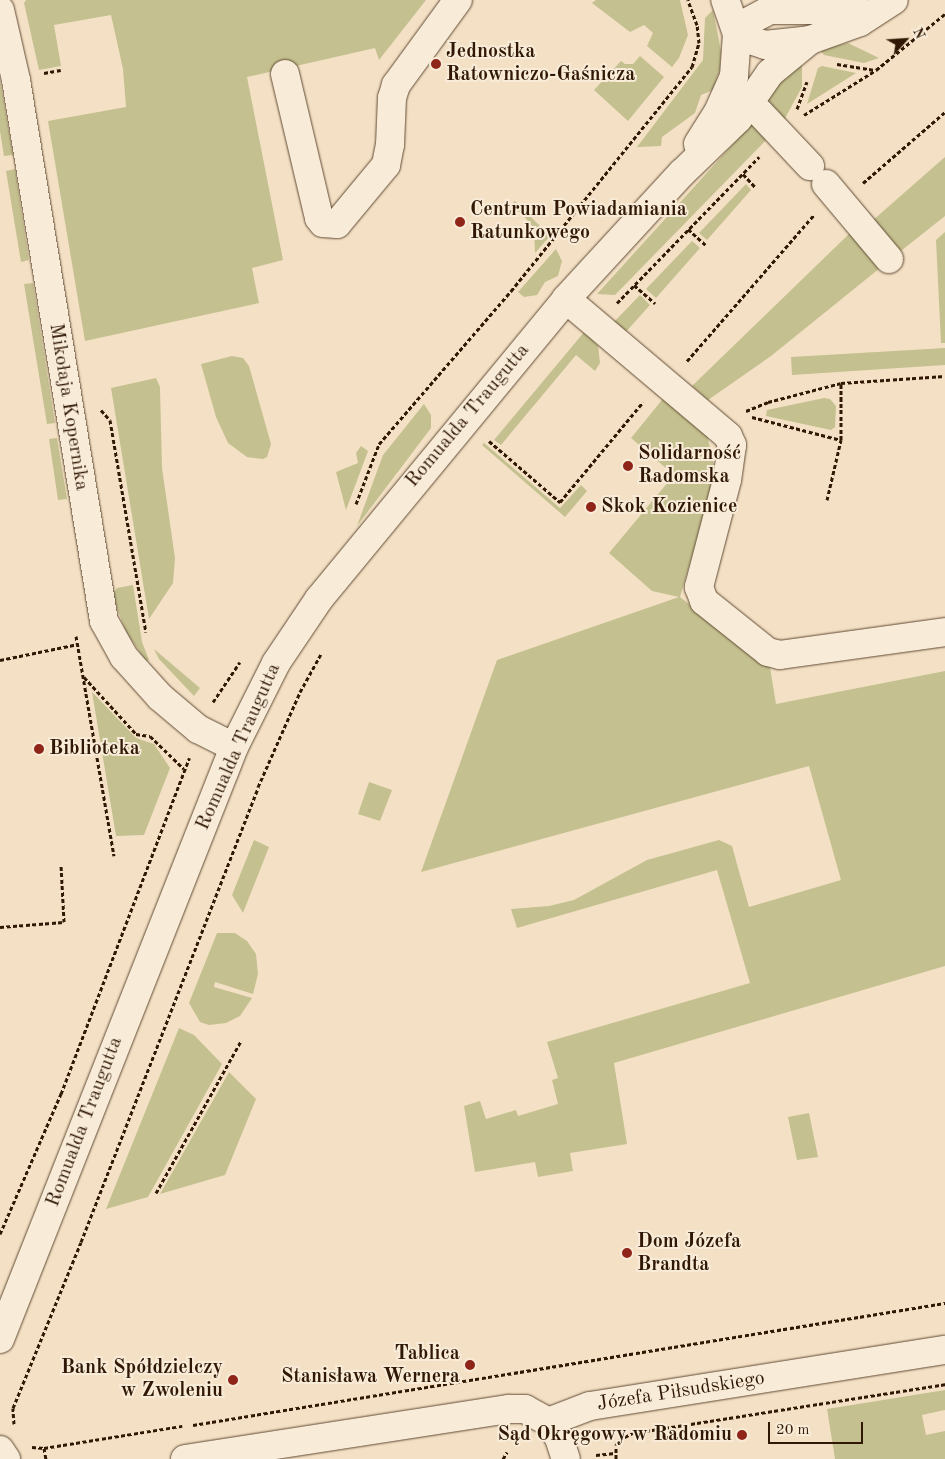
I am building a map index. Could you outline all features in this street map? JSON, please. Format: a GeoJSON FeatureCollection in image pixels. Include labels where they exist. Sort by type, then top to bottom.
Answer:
{"type":"FeatureCollection","features":[{"type":"Feature","properties":{"kind":"street"},"geometry":{"type":"LineString","coordinates":[[285,74],[319,218],[323,223],[338,224],[386,165],[390,145],[391,104],[396,85],[458,0]]}},
{"type":"Feature","properties":{"kind":"street"},"geometry":{"type":"LineString","coordinates":[[725,0],[736,28],[760,6],[817,10],[854,0]]}},
{"type":"Feature","properties":{"kind":"street","name":"Romualda Traugutta"},"geometry":{"type":"LineString","coordinates":[[736,28],[753,41],[766,44],[810,40],[860,22],[894,0]]}},
{"type":"Feature","properties":{"kind":"street"},"geometry":{"type":"LineString","coordinates":[[760,6],[766,44],[746,94],[786,129],[828,186],[889,258]]}},
{"type":"Feature","properties":{"kind":"street","name":"Mikołaja Kopernika"},"geometry":{"type":"LineString","coordinates":[[0,10],[18,88],[104,620],[124,657],[160,697],[198,729],[234,747]]}},
{"type":"Feature","properties":{"kind":"street","name":"Romualda Traugutta"},"geometry":{"type":"LineString","coordinates":[[736,28],[738,57],[746,94]]}},
{"type":"Feature","properties":{"kind":"street","name":"Romualda Traugutta"},"geometry":{"type":"LineString","coordinates":[[0,1339],[234,747],[276,663],[319,598],[566,299],[682,174],[746,94],[782,60],[810,40]]}},
{"type":"Feature","properties":{"kind":"street"},"geometry":{"type":"LineString","coordinates":[[566,299],[672,372],[724,430],[732,445],[727,480],[699,587],[704,601],[768,652],[780,655],[945,632]]}},
{"type":"Feature","properties":{"kind":"street","name":"Józefa Piłsudskiego"},"geometry":{"type":"LineString","coordinates":[[548,1422],[590,1406],[945,1350]]}},
{"type":"Feature","properties":{"kind":"street"},"geometry":{"type":"LineString","coordinates":[[185,1459],[509,1409],[525,1409],[548,1422],[559,1438],[566,1459]]}},
{"type":"Feature","properties":{"kind":"path"},"geometry":{"type":"LineString","coordinates":[[594,320],[634,285],[786,129],[876,70],[945,14]]}},
{"type":"Feature","properties":{"kind":"path"},"geometry":{"type":"LineString","coordinates":[[830,62],[876,70]]}},
{"type":"Feature","properties":{"kind":"path"},"geometry":{"type":"LineString","coordinates":[[786,129],[810,74]]}},
{"type":"Feature","properties":{"kind":"path"},"geometry":{"type":"LineString","coordinates":[[488,435],[484,438],[560,502],[828,186],[945,112]]}},
{"type":"Feature","properties":{"kind":"path"},"geometry":{"type":"LineString","coordinates":[[743,174],[756,188]]}},
{"type":"Feature","properties":{"kind":"path"},"geometry":{"type":"LineString","coordinates":[[688,229],[706,245]]}},
{"type":"Feature","properties":{"kind":"path"},"geometry":{"type":"LineString","coordinates":[[634,285],[655,303]]}},
{"type":"Feature","properties":{"kind":"path"},"geometry":{"type":"LineString","coordinates":[[841,440],[740,414],[768,402],[842,383],[945,376]]}},
{"type":"Feature","properties":{"kind":"path"},"geometry":{"type":"LineString","coordinates":[[827,500],[841,440],[842,383]]}},
{"type":"Feature","properties":{"kind":"path"},"geometry":{"type":"LineString","coordinates":[[0,660],[78,644]]}},
{"type":"Feature","properties":{"kind":"path"},"geometry":{"type":"LineString","coordinates":[[324,650],[300,692],[258,787],[99,1197],[13,1408],[12,1446],[44,1448],[945,1303]]}},
{"type":"Feature","properties":{"kind":"path"},"geometry":{"type":"LineString","coordinates":[[82,675],[136,734],[150,736],[184,769]]}},
{"type":"Feature","properties":{"kind":"path"},"geometry":{"type":"LineString","coordinates":[[110,835],[114,856]]}},
{"type":"Feature","properties":{"kind":"path"},"geometry":{"type":"LineString","coordinates":[[0,927],[64,922],[61,864]]}},
{"type":"Feature","properties":{"kind":"path"},"geometry":{"type":"LineString","coordinates":[[156,1193],[240,1041]]}},
{"type":"Feature","properties":{"kind":"path"},"geometry":{"type":"LineString","coordinates":[[616,1459],[616,1445],[619,1440],[633,1433],[945,1384]]}},
{"type":"Feature","properties":{"kind":"path"},"geometry":{"type":"LineString","coordinates":[[44,1448],[46,1459]]}},
{"type":"Feature","properties":{"kind":"path"},"geometry":{"type":"LineString","coordinates":[[503,1459],[507,1452]]}},
{"type":"Feature","properties":{"kind":"shaded area"},"geometry":{"type":"Polygon","coordinates":[[[26,0],[426,0],[379,60],[375,48],[247,77],[283,260],[252,268],[259,303],[85,341],[48,121],[126,107],[123,69],[111,15],[54,25],[61,66],[39,70],[24,3],[26,0]]]}},
{"type":"Feature","properties":{"kind":"shaded area"},"geometry":{"type":"Polygon","coordinates":[[[596,0],[680,0],[688,35],[679,58],[672,67],[647,46],[653,33],[644,25],[630,32],[592,3],[596,0]]]}},
{"type":"Feature","properties":{"kind":"shaded area"},"geometry":{"type":"Polygon","coordinates":[[[713,10],[721,51],[720,69],[713,90],[701,95],[695,113],[662,137],[661,146],[637,147],[703,60],[705,18],[713,10]]]}},
{"type":"Feature","properties":{"kind":"shaded area"},"geometry":{"type":"Polygon","coordinates":[[[848,43],[879,58],[864,63],[824,55],[820,50],[848,43]]]}},
{"type":"Feature","properties":{"kind":"shaded area"},"geometry":{"type":"Polygon","coordinates":[[[640,56],[664,77],[628,121],[594,90],[621,61],[625,64],[633,64],[640,56]]]}},
{"type":"Feature","properties":{"kind":"shaded area"},"geometry":{"type":"Polygon","coordinates":[[[802,59],[802,87],[783,122],[764,98],[802,59]]]}},
{"type":"Feature","properties":{"kind":"shaded area"},"geometry":{"type":"Polygon","coordinates":[[[822,66],[856,73],[807,104],[818,68],[822,66]]]}},
{"type":"Feature","properties":{"kind":"shaded area"},"geometry":{"type":"Polygon","coordinates":[[[0,80],[13,155],[4,156],[0,131],[0,80]]]}},
{"type":"Feature","properties":{"kind":"shaded area"},"geometry":{"type":"Polygon","coordinates":[[[753,122],[770,136],[615,295],[597,294],[753,122]]]}},
{"type":"Feature","properties":{"kind":"shaded area"},"geometry":{"type":"Polygon","coordinates":[[[945,157],[945,216],[897,254],[872,221],[945,157]]]}},
{"type":"Feature","properties":{"kind":"shaded area"},"geometry":{"type":"Polygon","coordinates":[[[15,169],[29,260],[21,262],[6,171],[15,169]]]}},
{"type":"Feature","properties":{"kind":"shaded area"},"geometry":{"type":"Polygon","coordinates":[[[746,184],[751,190],[707,240],[699,233],[746,184]]]}},
{"type":"Feature","properties":{"kind":"shaded area"},"geometry":{"type":"Polygon","coordinates":[[[515,201],[550,236],[535,253],[534,228],[521,213],[509,207],[515,201]]]}},
{"type":"Feature","properties":{"kind":"shaded area"},"geometry":{"type":"Polygon","coordinates":[[[851,232],[880,268],[771,356],[708,400],[692,386],[851,232]]]}},
{"type":"Feature","properties":{"kind":"shaded area"},"geometry":{"type":"Polygon","coordinates":[[[945,232],[945,343],[941,343],[936,240],[945,232]]]}},
{"type":"Feature","properties":{"kind":"shaded area"},"geometry":{"type":"Polygon","coordinates":[[[692,241],[700,248],[656,298],[646,289],[692,241]]]}},
{"type":"Feature","properties":{"kind":"shaded area"},"geometry":{"type":"Polygon","coordinates":[[[556,249],[562,261],[558,276],[545,282],[537,295],[524,297],[518,292],[556,249]]]}},
{"type":"Feature","properties":{"kind":"shaded area"},"geometry":{"type":"Polygon","coordinates":[[[33,283],[55,423],[47,424],[24,284],[33,283]]]}},
{"type":"Feature","properties":{"kind":"shaded area"},"geometry":{"type":"Polygon","coordinates":[[[640,295],[650,305],[624,334],[612,324],[640,295]]]}},
{"type":"Feature","properties":{"kind":"shaded area"},"geometry":{"type":"Polygon","coordinates":[[[585,331],[598,346],[600,363],[595,371],[576,355],[501,445],[494,440],[585,331]]]}},
{"type":"Feature","properties":{"kind":"shaded area"},"geometry":{"type":"Polygon","coordinates":[[[945,348],[945,365],[792,375],[791,357],[945,348]]]}},
{"type":"Feature","properties":{"kind":"shaded area"},"geometry":{"type":"Polygon","coordinates":[[[232,356],[243,358],[249,366],[271,444],[267,457],[263,459],[247,457],[228,443],[216,417],[201,364],[232,356]]]}},
{"type":"Feature","properties":{"kind":"shaded area"},"geometry":{"type":"Polygon","coordinates":[[[156,378],[160,387],[162,468],[175,558],[173,583],[149,619],[111,388],[156,378]]]}},
{"type":"Feature","properties":{"kind":"shaded area"},"geometry":{"type":"Polygon","coordinates":[[[666,395],[706,430],[716,475],[680,597],[770,667],[776,704],[945,671],[945,966],[614,1063],[627,1144],[570,1153],[573,1171],[538,1177],[535,1162],[475,1172],[464,1106],[480,1101],[486,1119],[516,1110],[518,1116],[558,1104],[552,1080],[558,1078],[547,1042],[750,983],[717,870],[517,928],[511,909],[549,906],[574,900],[647,860],[719,840],[732,846],[749,907],[841,880],[809,766],[421,872],[497,660],[679,597],[652,591],[609,553],[674,475],[631,438],[666,395]]]}},
{"type":"Feature","properties":{"kind":"shaded area"},"geometry":{"type":"Polygon","coordinates":[[[824,398],[830,399],[836,406],[835,427],[831,430],[766,416],[767,410],[824,398]]]}},
{"type":"Feature","properties":{"kind":"shaded area"},"geometry":{"type":"Polygon","coordinates":[[[424,404],[431,415],[431,428],[357,526],[383,455],[424,404]]]}},
{"type":"Feature","properties":{"kind":"shaded area"},"geometry":{"type":"Polygon","coordinates":[[[57,438],[67,499],[58,500],[49,439],[57,438]]]}},
{"type":"Feature","properties":{"kind":"shaded area"},"geometry":{"type":"Polygon","coordinates":[[[484,443],[560,508],[581,485],[587,491],[565,517],[482,445],[484,443]]]}},
{"type":"Feature","properties":{"kind":"shaded area"},"geometry":{"type":"Polygon","coordinates":[[[361,446],[368,451],[346,510],[336,472],[358,463],[356,453],[361,446]]]}},
{"type":"Feature","properties":{"kind":"shaded area"},"geometry":{"type":"Polygon","coordinates":[[[133,585],[142,642],[149,660],[146,661],[126,632],[112,595],[117,588],[133,585]]]}},
{"type":"Feature","properties":{"kind":"shaded area"},"geometry":{"type":"Polygon","coordinates":[[[154,649],[200,688],[194,696],[159,659],[154,649]]]}},
{"type":"Feature","properties":{"kind":"shaded area"},"geometry":{"type":"Polygon","coordinates":[[[92,692],[136,738],[154,744],[170,768],[144,835],[116,836],[92,692]]]}},
{"type":"Feature","properties":{"kind":"shaded area"},"geometry":{"type":"Polygon","coordinates":[[[369,782],[392,790],[380,821],[358,814],[369,782]]]}},
{"type":"Feature","properties":{"kind":"shaded area"},"geometry":{"type":"Polygon","coordinates":[[[254,840],[269,847],[243,913],[232,895],[254,840]]]}},
{"type":"Feature","properties":{"kind":"shaded area"},"geometry":{"type":"Polygon","coordinates":[[[217,933],[235,933],[247,941],[256,954],[258,974],[253,994],[215,982],[214,987],[252,998],[240,1016],[226,1023],[209,1025],[200,1022],[189,1003],[217,933]]]}},
{"type":"Feature","properties":{"kind":"shaded area"},"geometry":{"type":"Polygon","coordinates":[[[179,1028],[194,1035],[222,1064],[148,1197],[106,1209],[179,1028]]]}},
{"type":"Feature","properties":{"kind":"shaded area"},"geometry":{"type":"Polygon","coordinates":[[[229,1072],[256,1099],[225,1175],[160,1194],[229,1072]]]}},
{"type":"Feature","properties":{"kind":"shaded area"},"geometry":{"type":"Polygon","coordinates":[[[809,1113],[818,1157],[797,1160],[788,1117],[809,1113]]]}},
{"type":"Feature","properties":{"kind":"shaded area"},"geometry":{"type":"Polygon","coordinates":[[[945,1390],[945,1410],[922,1415],[926,1435],[945,1431],[945,1459],[835,1459],[827,1409],[945,1390]]]}},
{"type":"Feature","properties":{"kind":"place","name":"Jednostka Ratowniczo-Gaśnicza"},"geometry":{"type":"Point","coordinates":[436,64]}},
{"type":"Feature","properties":{"kind":"place","name":"Centrum Powiadamiania Ratunkowego"},"geometry":{"type":"Point","coordinates":[460,222]}},
{"type":"Feature","properties":{"kind":"place","name":"Solidarność Radomska"},"geometry":{"type":"Point","coordinates":[628,466]}},
{"type":"Feature","properties":{"kind":"place","name":"Skok Kozienice"},"geometry":{"type":"Point","coordinates":[591,507]}},
{"type":"Feature","properties":{"kind":"place","name":"Biblioteka"},"geometry":{"type":"Point","coordinates":[39,749]}},
{"type":"Feature","properties":{"kind":"place","name":"Dom Józefa Brandta"},"geometry":{"type":"Point","coordinates":[627,1253]}},
{"type":"Feature","properties":{"kind":"place","name":"Tablica Stanisława Wernera"},"geometry":{"type":"Point","coordinates":[470,1365]}},
{"type":"Feature","properties":{"kind":"place","name":"Bank Spółdzielczy w Zwoleniu"},"geometry":{"type":"Point","coordinates":[233,1380]}},
{"type":"Feature","properties":{"kind":"place","name":"Sąd Okręgowy w Radomiu"},"geometry":{"type":"Point","coordinates":[742,1435]}}]}
